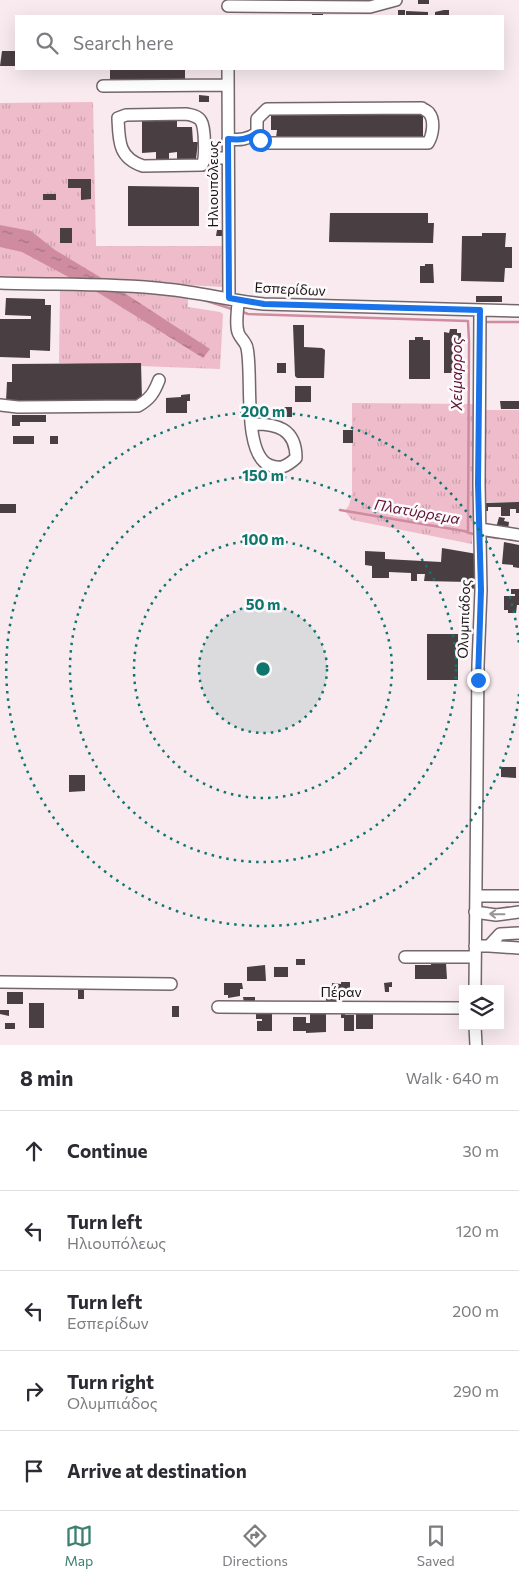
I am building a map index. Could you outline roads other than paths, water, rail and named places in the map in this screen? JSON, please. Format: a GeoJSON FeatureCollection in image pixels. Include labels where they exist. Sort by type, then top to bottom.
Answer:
{"type":"FeatureCollection","features":[{"type":"Feature","properties":{"kind":"street"},"geometry":{"type":"LineString","coordinates":[[228,7],[370,8],[396,0]]}},
{"type":"Feature","properties":{"kind":"street","name":"Ηλιουπόλεως"},"geometry":{"type":"LineString","coordinates":[[228,70],[228,158],[233,300],[238,332],[247,346],[251,424]]}},
{"type":"Feature","properties":{"kind":"street"},"geometry":{"type":"LineString","coordinates":[[103,86],[228,85]]}},
{"type":"Feature","properties":{"kind":"street"},"geometry":{"type":"LineString","coordinates":[[422,108],[429,112],[432,121],[432,137],[428,143],[270,143],[260,140],[257,133],[258,119],[268,109],[422,108]]}},
{"type":"Feature","properties":{"kind":"street"},"geometry":{"type":"LineString","coordinates":[[186,114],[195,116],[201,120],[204,127],[204,158],[204,163],[199,166],[143,166],[135,163],[119,146],[118,118],[126,115],[186,114]]}},
{"type":"Feature","properties":{"kind":"street"},"geometry":{"type":"LineString","coordinates":[[228,139],[243,140],[257,133]]}},
{"type":"Feature","properties":{"kind":"street"},"geometry":{"type":"LineString","coordinates":[[204,158],[228,158]]}},
{"type":"Feature","properties":{"kind":"street","name":"Εσπερίδων"},"geometry":{"type":"LineString","coordinates":[[0,284],[150,287],[208,294],[233,300],[287,305],[519,311]]}},
{"type":"Feature","properties":{"kind":"street","name":"Ολυμπιάδος"},"geometry":{"type":"LineString","coordinates":[[475,985],[478,665],[481,590],[478,484],[480,310]]}},
{"type":"Feature","properties":{"kind":"street"},"geometry":{"type":"LineString","coordinates":[[0,405],[18,407],[138,406],[147,401],[155,392],[159,380]]}},
{"type":"Feature","properties":{"kind":"street"},"geometry":{"type":"LineString","coordinates":[[266,423],[288,433],[294,440],[296,458],[288,466],[277,469],[265,464],[256,450],[251,424],[266,423]]}},
{"type":"Feature","properties":{"kind":"street"},"geometry":{"type":"LineString","coordinates":[[480,529],[519,535]]}},
{"type":"Feature","properties":{"kind":"street"},"geometry":{"type":"LineString","coordinates":[[476,896],[519,896]]}},
{"type":"Feature","properties":{"kind":"street"},"geometry":{"type":"LineString","coordinates":[[476,912],[496,916],[519,912]]}},
{"type":"Feature","properties":{"kind":"street"},"geometry":{"type":"LineString","coordinates":[[404,957],[475,951],[488,946],[500,934],[518,932]]}},
{"type":"Feature","properties":{"kind":"street"},"geometry":{"type":"LineString","coordinates":[[488,946],[519,948]]}},
{"type":"Feature","properties":{"kind":"street"},"geometry":{"type":"LineString","coordinates":[[0,982],[171,984]]}},
{"type":"Feature","properties":{"kind":"street","name":"Πέραν"},"geometry":{"type":"LineString","coordinates":[[218,1007],[459,1008]]}},
{"type":"Feature","properties":{"kind":"street"},"geometry":{"type":"LineString","coordinates":[[475,1030],[476,1045]]}},
{"type":"Feature","properties":{"kind":"water"},"geometry":{"type":"Polygon","coordinates":[[[0,225],[31,231],[55,250],[210,349],[203,358],[102,295],[22,252],[0,247],[0,225]]]}},
{"type":"Feature","properties":{"kind":"waterway","name":"Χείμαρρος"},"geometry":{"type":"LineString","coordinates":[[204,300],[235,310]]}},
{"type":"Feature","properties":{"kind":"waterway","name":"Χείμαρρος"},"geometry":{"type":"LineString","coordinates":[[240,311],[248,314],[468,321],[468,533]]}},
{"type":"Feature","properties":{"kind":"waterway"},"geometry":{"type":"LineString","coordinates":[[485,322],[519,322]]}},
{"type":"Feature","properties":{"kind":"waterway","name":"Πλατύρρεμα"},"geometry":{"type":"LineString","coordinates":[[340,510],[464,531],[476,535]]}},
{"type":"Feature","properties":{"kind":"waterway","name":"Πλατύρρεμα"},"geometry":{"type":"LineString","coordinates":[[484,536],[498,538]]}}]}
